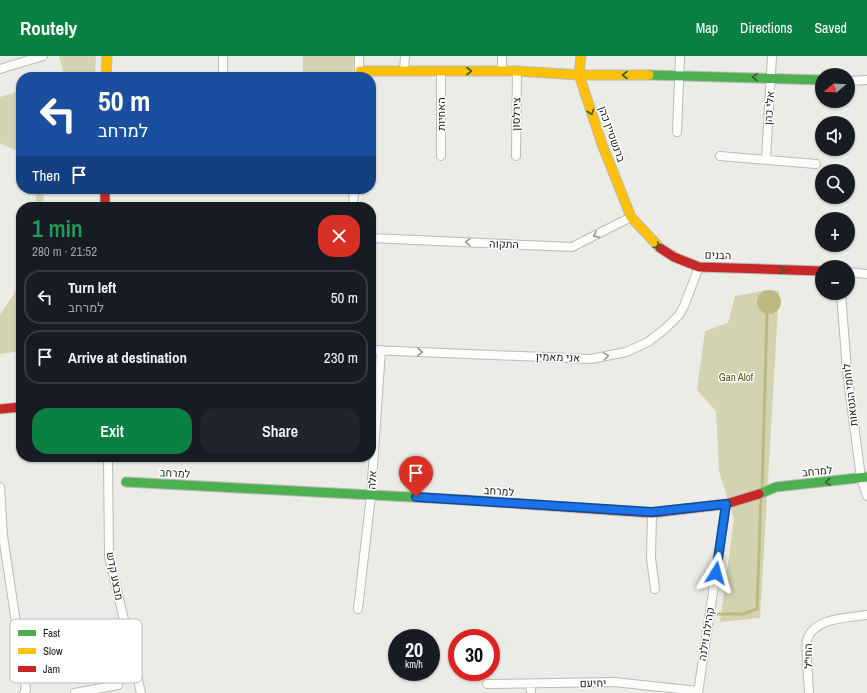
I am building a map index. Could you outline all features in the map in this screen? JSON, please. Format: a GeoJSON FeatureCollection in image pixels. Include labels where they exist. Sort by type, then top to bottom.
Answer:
{"type":"FeatureCollection","features":[{"type":"Feature","properties":{"kind":"street"},"geometry":{"type":"LineString","coordinates":[[0,69],[43,56]]}},
{"type":"Feature","properties":{"kind":"street"},"geometry":{"type":"LineString","coordinates":[[106,72],[107,56]]}},
{"type":"Feature","properties":{"kind":"street"},"geometry":{"type":"LineString","coordinates":[[223,56],[223,72]]}},
{"type":"Feature","properties":{"kind":"street"},"geometry":{"type":"LineString","coordinates":[[359,56],[359,72]]}},
{"type":"Feature","properties":{"kind":"street"},"geometry":{"type":"LineString","coordinates":[[404,71],[405,56]]}},
{"type":"Feature","properties":{"kind":"street"},"geometry":{"type":"LineString","coordinates":[[502,56],[502,71]]}},
{"type":"Feature","properties":{"kind":"street","name":"ברנשטיין כהן"},"geometry":{"type":"LineString","coordinates":[[581,56],[579,75],[602,144],[630,217]]}},
{"type":"Feature","properties":{"kind":"street"},"geometry":{"type":"LineString","coordinates":[[676,132],[680,56]]}},
{"type":"Feature","properties":{"kind":"street","name":"אלי כהן"},"geometry":{"type":"LineString","coordinates":[[766,159],[772,56]]}},
{"type":"Feature","properties":{"kind":"street"},"geometry":{"type":"LineString","coordinates":[[376,73],[404,71],[517,71],[579,75],[679,75],[815,80]]}},
{"type":"Feature","properties":{"kind":"street","name":"האחיות"},"geometry":{"type":"LineString","coordinates":[[441,71],[441,156]]}},
{"type":"Feature","properties":{"kind":"street","name":"צירלסון"},"geometry":{"type":"LineString","coordinates":[[516,156],[517,71]]}},
{"type":"Feature","properties":{"kind":"street"},"geometry":{"type":"LineString","coordinates":[[855,81],[867,80]]}},
{"type":"Feature","properties":{"kind":"street"},"geometry":{"type":"LineString","coordinates":[[720,156],[816,164]]}},
{"type":"Feature","properties":{"kind":"street","name":"התקוה"},"geometry":{"type":"LineString","coordinates":[[376,238],[572,247],[630,217]]}},
{"type":"Feature","properties":{"kind":"street","name":"הבנים"},"geometry":{"type":"LineString","coordinates":[[630,217],[658,247],[674,257],[699,266],[815,271]]}},
{"type":"Feature","properties":{"kind":"street","name":"אני מאמין"},"geometry":{"type":"LineString","coordinates":[[376,350],[591,358],[626,352],[648,342],[679,315],[690,293],[699,266]]}},
{"type":"Feature","properties":{"kind":"street"},"geometry":{"type":"LineString","coordinates":[[855,273],[867,274]]}},
{"type":"Feature","properties":{"kind":"street","name":"לוחמי הגטאות"},"geometry":{"type":"LineString","coordinates":[[842,300],[847,371],[867,496]]}},
{"type":"Feature","properties":{"kind":"street","name":"אלה"},"geometry":{"type":"LineString","coordinates":[[376,422],[381,350]]}},
{"type":"Feature","properties":{"kind":"street"},"geometry":{"type":"LineString","coordinates":[[0,409],[16,407]]}},
{"type":"Feature","properties":{"kind":"street","name":"מבצע קדש"},"geometry":{"type":"LineString","coordinates":[[108,462],[109,556],[124,619]]}},
{"type":"Feature","properties":{"kind":"street","name":"אלה"},"geometry":{"type":"LineString","coordinates":[[358,609],[373,462]]}},
{"type":"Feature","properties":{"kind":"street","name":"למרחב"},"geometry":{"type":"LineString","coordinates":[[126,482],[652,512],[726,504],[768,492],[776,488],[864,478]]}},
{"type":"Feature","properties":{"kind":"street"},"geometry":{"type":"LineString","coordinates":[[0,487],[1,536],[15,619]]}},
{"type":"Feature","properties":{"kind":"street","name":"קהילת וילנה"},"geometry":{"type":"LineString","coordinates":[[698,692],[726,504]]}},
{"type":"Feature","properties":{"kind":"street"},"geometry":{"type":"LineString","coordinates":[[652,512],[651,558],[655,589]]}},
{"type":"Feature","properties":{"kind":"street","name":"החי\"ל"},"geometry":{"type":"LineString","coordinates":[[810,693],[807,640],[814,629],[827,621],[867,615]]}},
{"type":"Feature","properties":{"kind":"street","name":"יחיעם"},"geometry":{"type":"LineString","coordinates":[[487,684],[614,682],[698,692]]}},
{"type":"Feature","properties":{"kind":"street"},"geometry":{"type":"LineString","coordinates":[[24,693],[26,689],[25,683]]}},
{"type":"Feature","properties":{"kind":"street","name":"מבצע קדש"},"geometry":{"type":"LineString","coordinates":[[139,683],[141,693]]}},
{"type":"Feature","properties":{"kind":"street"},"geometry":{"type":"LineString","coordinates":[[530,684],[531,693]]}},
{"type":"Feature","properties":{"kind":"street"},"geometry":{"type":"LineString","coordinates":[[75,693],[118,685]]}},
{"type":"Feature","properties":{"kind":"green space"},"geometry":{"type":"Polygon","coordinates":[[[59,56],[96,56],[95,72],[64,72],[59,56]]]}},
{"type":"Feature","properties":{"kind":"green space"},"geometry":{"type":"Polygon","coordinates":[[[303,56],[354,56],[353,72],[303,72],[303,56]]]}},
{"type":"Feature","properties":{"kind":"green space"},"geometry":{"type":"Polygon","coordinates":[[[16,92],[16,150],[0,143],[0,97],[16,92]]]}},
{"type":"Feature","properties":{"kind":"green space"},"geometry":{"type":"Polygon","coordinates":[[[36,194],[44,194],[43,202],[36,202],[36,194]]]}},
{"type":"Feature","properties":{"kind":"green space"},"geometry":{"type":"Polygon","coordinates":[[[16,290],[16,352],[0,354],[0,315],[16,290]]]}},
{"type":"Feature","properties":{"kind":"green space","name":"Gan Alof"},"geometry":{"type":"Polygon","coordinates":[[[768,290],[779,291],[760,618],[720,622],[734,519],[719,471],[716,411],[697,390],[705,331],[728,323],[735,296],[768,290]]]}},
{"type":"Feature","properties":{"kind":"shaded area"},"geometry":{"type":"Polygon","coordinates":[[[769,290],[777,294],[781,302],[777,310],[769,314],[761,310],[757,302],[761,294],[769,290]]]}},
{"type":"Feature","properties":{"kind":"waterway"},"geometry":{"type":"LineString","coordinates":[[762,492],[767,313]]}},
{"type":"Feature","properties":{"kind":"waterway"},"geometry":{"type":"LineString","coordinates":[[711,614],[743,614],[757,609],[761,497]]}},
{"type":"Feature","properties":{"kind":"traffic: fast"},"geometry":{"type":"LineString","coordinates":[[649,75],[815,80]]}},
{"type":"Feature","properties":{"kind":"traffic: fast"},"geometry":{"type":"LineString","coordinates":[[759,494],[776,487],[867,477]]}},
{"type":"Feature","properties":{"kind":"traffic: fast"},"geometry":{"type":"LineString","coordinates":[[126,482],[466,500]]}},
{"type":"Feature","properties":{"kind":"traffic: slow"},"geometry":{"type":"LineString","coordinates":[[106,72],[107,56]]}},
{"type":"Feature","properties":{"kind":"traffic: slow"},"geometry":{"type":"LineString","coordinates":[[581,56],[579,75],[602,144],[631,217],[660,248]]}},
{"type":"Feature","properties":{"kind":"traffic: slow"},"geometry":{"type":"LineString","coordinates":[[360,71],[517,71],[579,75],[649,75]]}},
{"type":"Feature","properties":{"kind":"traffic: jam"},"geometry":{"type":"LineString","coordinates":[[105,194],[105,202]]}},
{"type":"Feature","properties":{"kind":"traffic: jam"},"geometry":{"type":"LineString","coordinates":[[660,248],[674,257],[699,267],[815,271]]}},
{"type":"Feature","properties":{"kind":"traffic: jam"},"geometry":{"type":"LineString","coordinates":[[0,409],[16,407]]}},
{"type":"Feature","properties":{"kind":"traffic: jam"},"geometry":{"type":"LineString","coordinates":[[466,500],[652,513],[726,504],[759,494]]}},
{"type":"Feature","properties":{"kind":"route"},"geometry":{"type":"LineString","coordinates":[[416,497],[652,512],[726,504],[716,573]]}}]}
